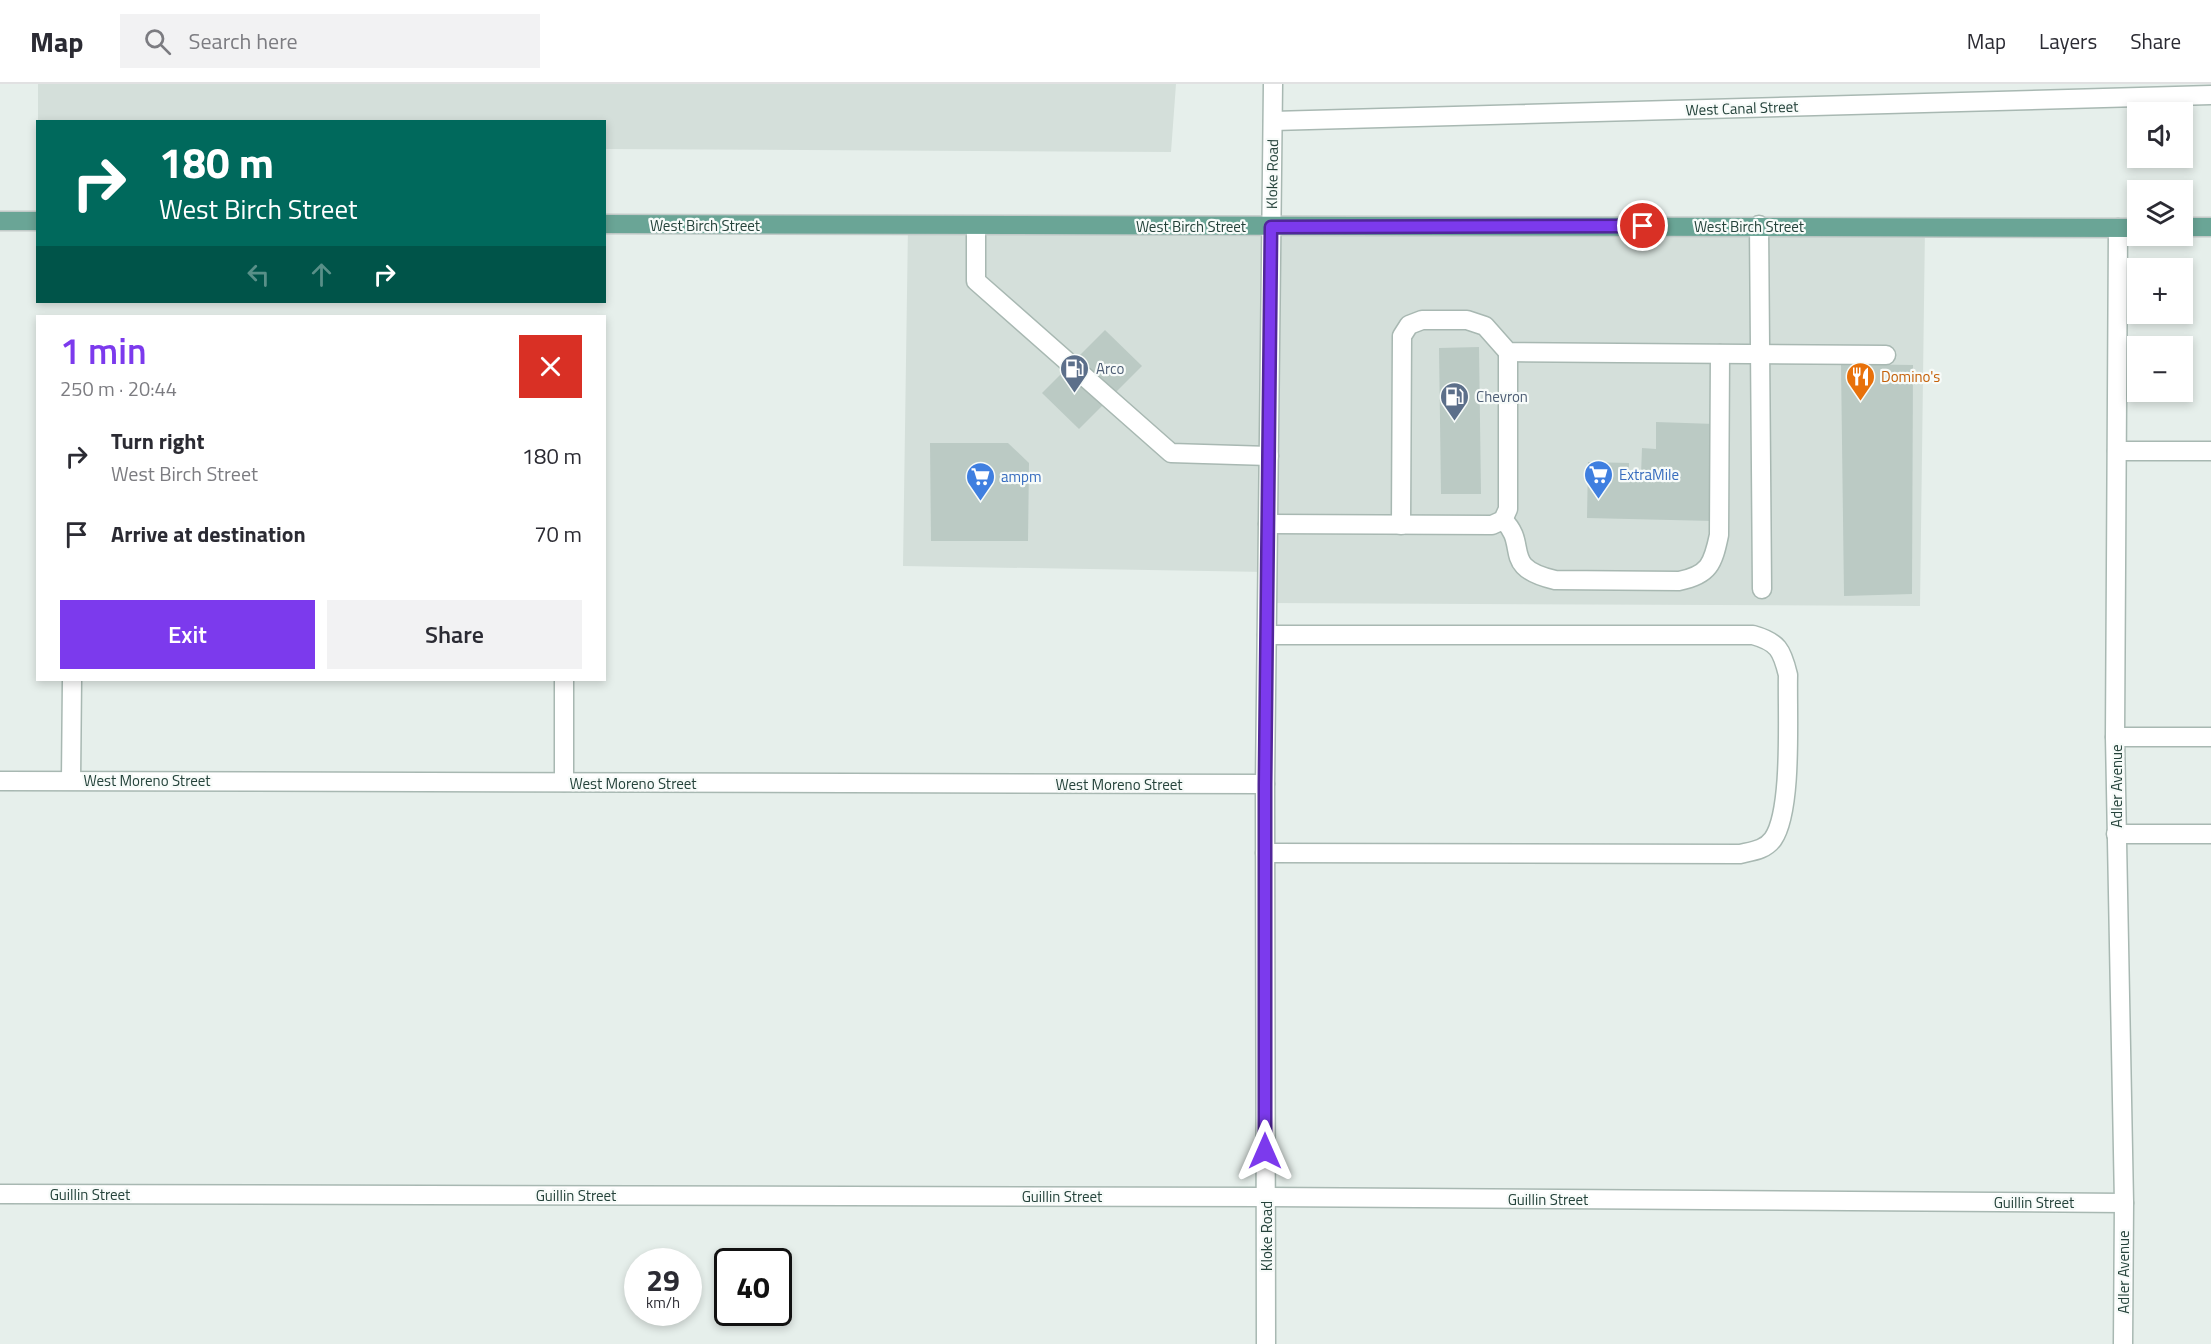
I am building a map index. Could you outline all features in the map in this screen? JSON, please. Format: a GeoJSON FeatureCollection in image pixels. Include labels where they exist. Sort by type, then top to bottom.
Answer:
{"type":"FeatureCollection","features":[{"type":"Feature","properties":{"kind":"main road"},"geometry":{"type":"LineString","coordinates":[[0,221],[36,221]]}},
{"type":"Feature","properties":{"kind":"main road","name":"West Birch Street"},"geometry":{"type":"LineString","coordinates":[[606,224],[1271,227],[1759,225],[2127,228]]}},
{"type":"Feature","properties":{"kind":"main road"},"geometry":{"type":"LineString","coordinates":[[2193,228],[2211,227]]}},
{"type":"Feature","properties":{"kind":"street","name":"Kloke Road"},"geometry":{"type":"LineString","coordinates":[[1266,1344],[1265,784],[1273,84]]}},
{"type":"Feature","properties":{"kind":"street","name":"West Canal Street"},"geometry":{"type":"LineString","coordinates":[[1273,121],[2211,95]]}},
{"type":"Feature","properties":{"kind":"street"},"geometry":{"type":"LineString","coordinates":[[1759,225],[1762,590]]}},
{"type":"Feature","properties":{"kind":"street"},"geometry":{"type":"LineString","coordinates":[[976,226],[976,281],[1172,453],[1269,456]]}},
{"type":"Feature","properties":{"kind":"street","name":"Adler Avenue"},"geometry":{"type":"LineString","coordinates":[[2118,228],[2115,738],[2124,1203],[2123,1344]]}},
{"type":"Feature","properties":{"kind":"street"},"geometry":{"type":"LineString","coordinates":[[1268,524],[1401,525],[1492,525],[1503,520],[1508,509],[1508,352],[1485,326],[1467,320],[1434,319],[1409,324],[1402,336],[1401,525]]}},
{"type":"Feature","properties":{"kind":"street"},"geometry":{"type":"LineString","coordinates":[[1508,352],[1886,355]]}},
{"type":"Feature","properties":{"kind":"street"},"geometry":{"type":"LineString","coordinates":[[1503,520],[1513,531],[1520,562],[1539,576],[1555,580],[1678,581],[1694,578],[1704,572],[1712,562],[1719,535],[1720,354]]}},
{"type":"Feature","properties":{"kind":"street"},"geometry":{"type":"LineString","coordinates":[[2117,451],[2211,451]]}},
{"type":"Feature","properties":{"kind":"street"},"geometry":{"type":"LineString","coordinates":[[1265,853],[1740,854],[1759,850],[1772,841],[1780,826],[1785,802],[1788,675],[1784,657],[1778,646],[1766,638],[1753,635],[1267,635]]}},
{"type":"Feature","properties":{"kind":"street"},"geometry":{"type":"LineString","coordinates":[[71,780],[72,681]]}},
{"type":"Feature","properties":{"kind":"street"},"geometry":{"type":"LineString","coordinates":[[564,681],[564,782]]}},
{"type":"Feature","properties":{"kind":"street"},"geometry":{"type":"LineString","coordinates":[[2115,738],[2211,737]]}},
{"type":"Feature","properties":{"kind":"street","name":"West Moreno Street"},"geometry":{"type":"LineString","coordinates":[[0,781],[1265,784]]}},
{"type":"Feature","properties":{"kind":"street"},"geometry":{"type":"LineString","coordinates":[[2116,834],[2211,834]]}},
{"type":"Feature","properties":{"kind":"street","name":"Guillin Street"},"geometry":{"type":"LineString","coordinates":[[0,1194],[1265,1197],[2124,1203]]}},
{"type":"Feature","properties":{"kind":"shaded area"},"geometry":{"type":"Polygon","coordinates":[[[38,84],[1176,84],[1171,152],[606,149],[606,120],[38,120],[38,84]]]}},
{"type":"Feature","properties":{"kind":"shaded area"},"geometry":{"type":"Polygon","coordinates":[[[908,225],[1925,227],[1920,606],[1267,603],[1267,572],[903,566],[908,225]]]}},
{"type":"Feature","properties":{"kind":"building"},"geometry":{"type":"Polygon","coordinates":[[[1105,330],[1142,366],[1079,429],[1042,393],[1105,330]]]}},
{"type":"Feature","properties":{"kind":"building"},"geometry":{"type":"Polygon","coordinates":[[[1479,347],[1481,494],[1441,494],[1439,348],[1479,347]]]}},
{"type":"Feature","properties":{"kind":"building"},"geometry":{"type":"Polygon","coordinates":[[[1841,364],[1913,365],[1912,594],[1844,596],[1841,364]]]}},
{"type":"Feature","properties":{"kind":"building"},"geometry":{"type":"Polygon","coordinates":[[[1656,422],[1715,424],[1713,521],[1587,518],[1588,462],[1629,463],[1629,475],[1641,475],[1642,448],[1656,449],[1656,422]]]}},
{"type":"Feature","properties":{"kind":"building","name":"ampm"},"geometry":{"type":"Polygon","coordinates":[[[930,443],[1008,443],[1029,463],[1028,541],[931,541],[930,443]]]}},
{"type":"Feature","properties":{"kind":"place","name":"Arco"},"geometry":{"type":"Point","coordinates":[1075,394]}},
{"type":"Feature","properties":{"kind":"place","name":"Domino's"},"geometry":{"type":"Point","coordinates":[1860,402]}},
{"type":"Feature","properties":{"kind":"place","name":"Chevron"},"geometry":{"type":"Point","coordinates":[1455,422]}},
{"type":"Feature","properties":{"kind":"place","name":"ExtraMile"},"geometry":{"type":"Point","coordinates":[1598,500]}},
{"type":"Feature","properties":{"kind":"place","name":"ampm"},"geometry":{"type":"Point","coordinates":[980,502]}},
{"type":"Feature","properties":{"kind":"route"},"geometry":{"type":"LineString","coordinates":[[1265,1151],[1265,784],[1271,227],[1643,226]]}}]}
